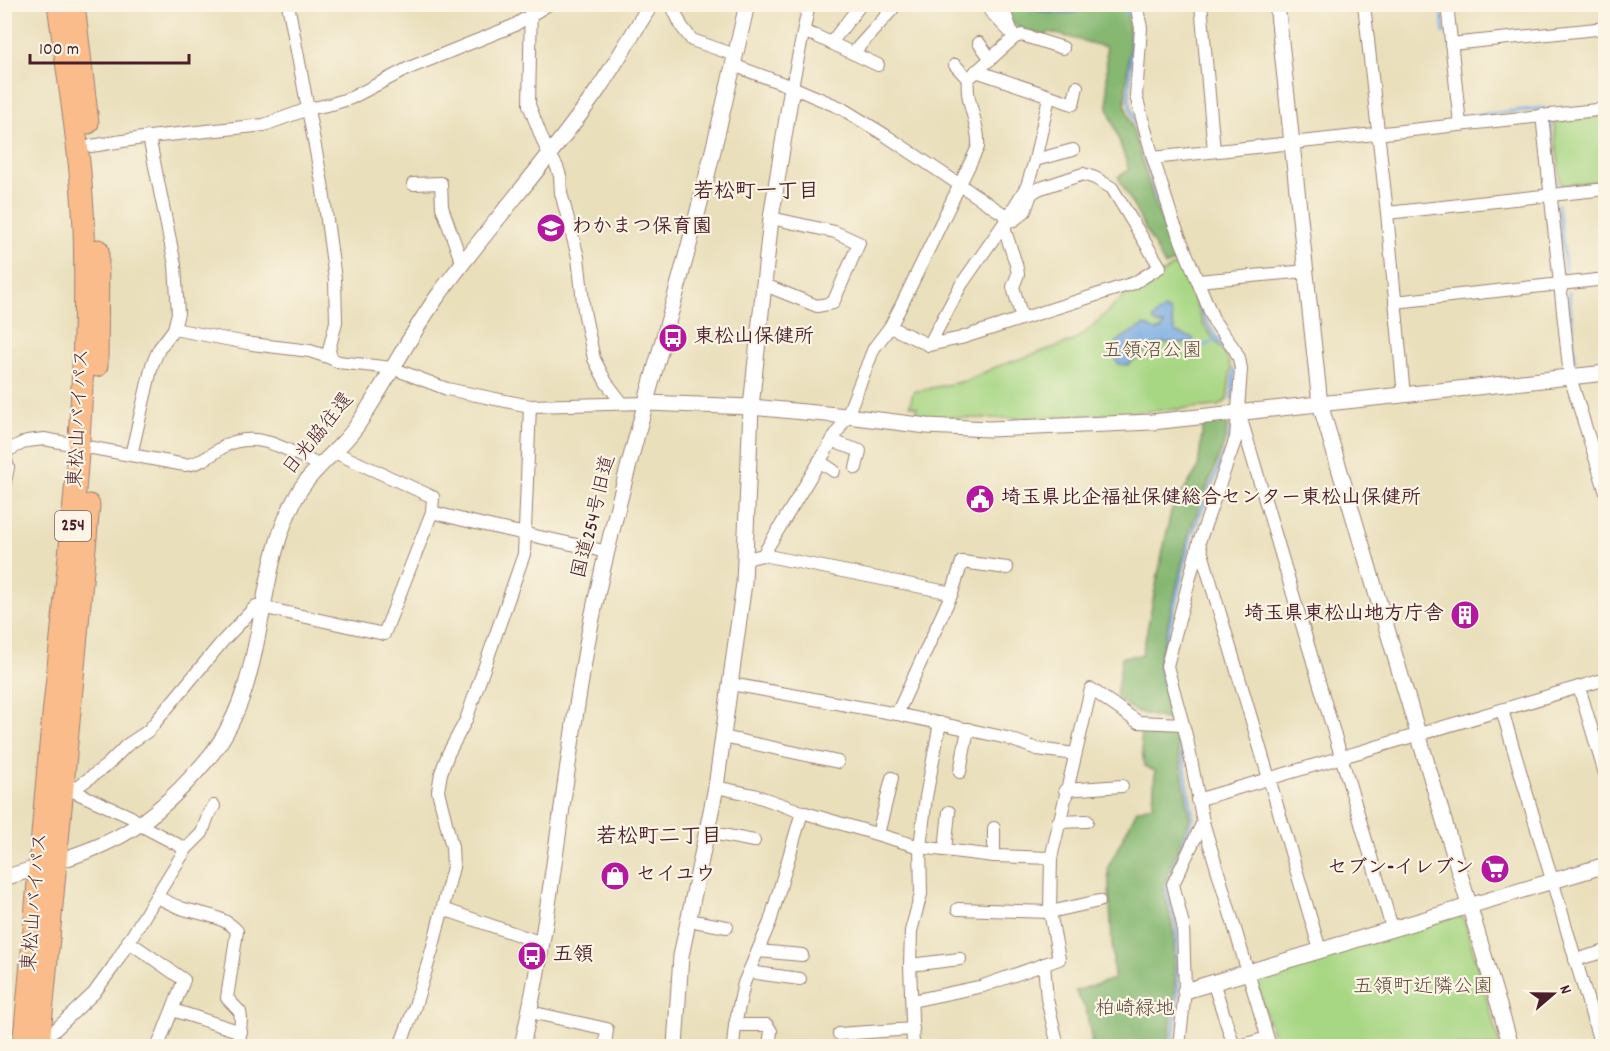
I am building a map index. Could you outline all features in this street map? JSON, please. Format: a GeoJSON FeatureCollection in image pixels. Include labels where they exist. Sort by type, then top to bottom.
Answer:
{"type":"FeatureCollection","features":[{"type":"Feature","properties":{"kind":"highway","name":"東松山バイパス"},"geometry":{"type":"LineString","coordinates":[[23,1047],[48,864],[85,557],[86,446],[82,384],[84,228],[77,146],[58,4]]}},
{"type":"Feature","properties":{"kind":"highway","name":"東松山バイパス"},"geometry":{"type":"LineString","coordinates":[[74,4],[91,146],[98,236],[99,304],[86,446]]}},
{"type":"Feature","properties":{"kind":"highway","name":"東松山バイパス"},"geometry":{"type":"LineString","coordinates":[[39,1047],[48,864]]}},
{"type":"Feature","properties":{"kind":"street"},"geometry":{"type":"LineString","coordinates":[[288,4],[322,183],[335,279],[336,322],[329,350],[331,358]]}},
{"type":"Feature","properties":{"kind":"street"},"geometry":{"type":"LineString","coordinates":[[91,146],[149,137],[264,125],[308,109],[351,98],[409,68],[513,26],[531,11],[549,4]]}},
{"type":"Feature","properties":{"kind":"street","name":"日光脇往還"},"geometry":{"type":"LineString","coordinates":[[4,878],[106,843],[140,824],[191,778],[212,754],[242,697],[255,658],[274,557],[287,518],[300,491],[353,431],[435,300],[595,93],[651,4]]}},
{"type":"Feature","properties":{"kind":"street"},"geometry":{"type":"LineString","coordinates":[[671,4],[682,27],[692,40],[841,108],[959,185],[1006,220],[1014,220],[1025,211],[1031,194],[1038,189],[1083,174],[1095,178],[1113,188],[1160,267],[1134,283],[961,338],[929,345],[890,327]]}},
{"type":"Feature","properties":{"kind":"street","name":"国道254号旧道"},"geometry":{"type":"LineString","coordinates":[[522,1047],[542,943],[580,682],[607,552],[700,202],[747,4]]}},
{"type":"Feature","properties":{"kind":"street"},"geometry":{"type":"LineString","coordinates":[[675,1047],[681,956],[716,787],[744,583],[752,407],[771,218],[792,87],[809,4]]}},
{"type":"Feature","properties":{"kind":"street"},"geometry":{"type":"LineString","coordinates":[[831,43],[861,4]]}},
{"type":"Feature","properties":{"kind":"street"},"geometry":{"type":"LineString","coordinates":[[853,53],[897,4]]}},
{"type":"Feature","properties":{"kind":"street"},"geometry":{"type":"LineString","coordinates":[[1005,4],[1003,7],[1013,36]]}},
{"type":"Feature","properties":{"kind":"street"},"geometry":{"type":"LineString","coordinates":[[1136,4],[1141,28],[1136,96],[1153,158],[1173,221],[1214,321],[1239,358],[1241,369],[1236,438],[1199,542],[1167,666],[1183,724],[1197,800],[1269,1042],[1240,1047]]}},
{"type":"Feature","properties":{"kind":"street"},"geometry":{"type":"LineString","coordinates":[[1201,4],[1214,151]]}},
{"type":"Feature","properties":{"kind":"street"},"geometry":{"type":"LineString","coordinates":[[1277,4],[1320,404],[1511,1047]]}},
{"type":"Feature","properties":{"kind":"street"},"geometry":{"type":"LineString","coordinates":[[1364,4],[1404,396]]}},
{"type":"Feature","properties":{"kind":"street"},"geometry":{"type":"LineString","coordinates":[[1447,4],[1460,124]]}},
{"type":"Feature","properties":{"kind":"street"},"geometry":{"type":"LineString","coordinates":[[531,11],[529,105],[557,167],[561,193],[578,257],[584,311],[594,358],[606,382],[622,403]]}},
{"type":"Feature","properties":{"kind":"street"},"geometry":{"type":"LineString","coordinates":[[990,11],[1013,36]]}},
{"type":"Feature","properties":{"kind":"street"},"geometry":{"type":"LineString","coordinates":[[1451,44],[1605,28]]}},
{"type":"Feature","properties":{"kind":"street"},"geometry":{"type":"LineString","coordinates":[[804,32],[878,65]]}},
{"type":"Feature","properties":{"kind":"street"},"geometry":{"type":"LineString","coordinates":[[763,555],[847,416],[874,348],[890,327],[978,147],[968,97],[972,75],[1013,36],[1022,35],[1063,48]]}},
{"type":"Feature","properties":{"kind":"street"},"geometry":{"type":"LineString","coordinates":[[979,43],[991,59]]}},
{"type":"Feature","properties":{"kind":"street"},"geometry":{"type":"LineString","coordinates":[[955,64],[972,75],[1073,104],[1077,87]]}},
{"type":"Feature","properties":{"kind":"street"},"geometry":{"type":"LineString","coordinates":[[929,345],[961,285],[1027,186],[1049,97]]}},
{"type":"Feature","properties":{"kind":"street"},"geometry":{"type":"LineString","coordinates":[[1153,158],[1605,109]]}},
{"type":"Feature","properties":{"kind":"street"},"geometry":{"type":"LineString","coordinates":[[1542,115],[1570,377],[1602,467],[1605,493]]}},
{"type":"Feature","properties":{"kind":"street"},"geometry":{"type":"LineString","coordinates":[[131,455],[152,365],[159,349],[174,329],[178,314],[175,265],[149,137]]}},
{"type":"Feature","properties":{"kind":"street"},"geometry":{"type":"LineString","coordinates":[[1035,160],[1073,150]]}},
{"type":"Feature","properties":{"kind":"street"},"geometry":{"type":"LineString","coordinates":[[413,184],[441,183],[442,207],[459,255],[464,261]]}},
{"type":"Feature","properties":{"kind":"street"},"geometry":{"type":"LineString","coordinates":[[1387,213],[1605,189]]}},
{"type":"Feature","properties":{"kind":"street"},"geometry":{"type":"LineString","coordinates":[[765,285],[817,306],[833,303],[859,243],[835,232],[771,218]]}},
{"type":"Feature","properties":{"kind":"street"},"geometry":{"type":"LineString","coordinates":[[1006,220],[1005,231],[1016,264],[1017,274],[1013,287],[1022,318]]}},
{"type":"Feature","properties":{"kind":"street"},"geometry":{"type":"LineString","coordinates":[[1198,281],[1305,271]]}},
{"type":"Feature","properties":{"kind":"street"},"geometry":{"type":"LineString","coordinates":[[1395,302],[1605,279]]}},
{"type":"Feature","properties":{"kind":"street"},"geometry":{"type":"LineString","coordinates":[[174,329],[252,344],[310,351],[338,362],[392,368],[447,390],[530,406],[646,403],[752,407],[927,426],[989,429],[1141,422],[1605,373]]}},
{"type":"Feature","properties":{"kind":"street"},"geometry":{"type":"LineString","coordinates":[[400,1047],[414,1009],[453,867],[452,847],[438,791],[441,773],[466,720],[524,554],[530,406]]}},
{"type":"Feature","properties":{"kind":"street"},"geometry":{"type":"LineString","coordinates":[[1239,412],[1392,928]]}},
{"type":"Feature","properties":{"kind":"street"},"geometry":{"type":"LineString","coordinates":[[4,487],[8,466],[4,453],[27,441],[38,439],[174,464],[193,465],[237,440],[253,439],[276,445],[320,466]]}},
{"type":"Feature","properties":{"kind":"street"},"geometry":{"type":"LineString","coordinates":[[833,439],[860,451],[856,468]]}},
{"type":"Feature","properties":{"kind":"street"},"geometry":{"type":"LineString","coordinates":[[186,849],[122,813],[75,792],[76,788],[107,765],[127,745],[148,731],[256,606],[384,634],[432,513],[433,497],[334,452]]}},
{"type":"Feature","properties":{"kind":"street"},"geometry":{"type":"LineString","coordinates":[[819,461],[834,471]]}},
{"type":"Feature","properties":{"kind":"street"},"geometry":{"type":"LineString","coordinates":[[432,513],[607,552]]}},
{"type":"Feature","properties":{"kind":"street"},"geometry":{"type":"LineString","coordinates":[[1199,542],[1320,950]]}},
{"type":"Feature","properties":{"kind":"street"},"geometry":{"type":"LineString","coordinates":[[746,559],[763,555],[952,593]]}},
{"type":"Feature","properties":{"kind":"street"},"geometry":{"type":"LineString","coordinates":[[897,714],[952,593],[962,562],[1007,568]]}},
{"type":"Feature","properties":{"kind":"street"},"geometry":{"type":"LineString","coordinates":[[1197,800],[1605,679]]}},
{"type":"Feature","properties":{"kind":"street"},"geometry":{"type":"LineString","coordinates":[[730,684],[897,714],[1007,738],[1037,749],[1075,754]]}},
{"type":"Feature","properties":{"kind":"street"},"geometry":{"type":"LineString","coordinates":[[1579,687],[1605,777]]}},
{"type":"Feature","properties":{"kind":"street"},"geometry":{"type":"LineString","coordinates":[[912,1000],[983,986],[1059,959],[1050,912],[1051,858],[1065,790],[1091,689],[1138,722],[1183,724]]}},
{"type":"Feature","properties":{"kind":"street"},"geometry":{"type":"LineString","coordinates":[[1502,710],[1601,1047]]}},
{"type":"Feature","properties":{"kind":"street"},"geometry":{"type":"LineString","coordinates":[[913,1047],[911,931],[921,894],[920,847],[926,797],[940,723]]}},
{"type":"Feature","properties":{"kind":"street"},"geometry":{"type":"LineString","coordinates":[[960,772],[968,729]]}},
{"type":"Feature","properties":{"kind":"street"},"geometry":{"type":"LineString","coordinates":[[723,737],[838,762]]}},
{"type":"Feature","properties":{"kind":"street"},"geometry":{"type":"LineString","coordinates":[[878,834],[892,778]]}},
{"type":"Feature","properties":{"kind":"street"},"geometry":{"type":"LineString","coordinates":[[1065,790],[1122,786]]}},
{"type":"Feature","properties":{"kind":"street"},"geometry":{"type":"LineString","coordinates":[[716,787],[754,795],[802,812],[920,847],[994,856],[1051,858]]}},
{"type":"Feature","properties":{"kind":"street"},"geometry":{"type":"LineString","coordinates":[[54,1031],[94,993],[113,967],[186,849],[202,833],[214,806]]}},
{"type":"Feature","properties":{"kind":"street"},"geometry":{"type":"LineString","coordinates":[[733,1047],[744,983],[770,922],[802,812]]}},
{"type":"Feature","properties":{"kind":"street"},"geometry":{"type":"LineString","coordinates":[[945,850],[949,812]]}},
{"type":"Feature","properties":{"kind":"street"},"geometry":{"type":"LineString","coordinates":[[1058,822],[1087,821]]}},
{"type":"Feature","properties":{"kind":"street"},"geometry":{"type":"LineString","coordinates":[[1179,1047],[1185,991],[1183,925],[1173,884],[1203,822]]}},
{"type":"Feature","properties":{"kind":"street"},"geometry":{"type":"LineString","coordinates":[[994,828],[994,856]]}},
{"type":"Feature","properties":{"kind":"street"},"geometry":{"type":"LineString","coordinates":[[707,832],[754,841]]}},
{"type":"Feature","properties":{"kind":"street"},"geometry":{"type":"LineString","coordinates":[[1185,991],[1605,865]]}},
{"type":"Feature","properties":{"kind":"street"},"geometry":{"type":"LineString","coordinates":[[157,897],[184,909],[215,917],[233,926],[237,931],[227,998],[240,1012],[239,1047]]}},
{"type":"Feature","properties":{"kind":"street"},"geometry":{"type":"LineString","coordinates":[[958,909],[1050,912],[1099,902]]}},
{"type":"Feature","properties":{"kind":"street"},"geometry":{"type":"LineString","coordinates":[[443,909],[542,943]]}},
{"type":"Feature","properties":{"kind":"street"},"geometry":{"type":"LineString","coordinates":[[688,920],[727,927]]}},
{"type":"Feature","properties":{"kind":"street"},"geometry":{"type":"LineString","coordinates":[[128,941],[184,980],[158,1047]]}},
{"type":"Feature","properties":{"kind":"street"},"geometry":{"type":"LineString","coordinates":[[758,951],[802,955]]}},
{"type":"Feature","properties":{"kind":"street"},"geometry":{"type":"LineString","coordinates":[[1575,960],[1605,951]]}},
{"type":"Feature","properties":{"kind":"street"},"geometry":{"type":"LineString","coordinates":[[910,965],[960,959]]}},
{"type":"Feature","properties":{"kind":"street"},"geometry":{"type":"LineString","coordinates":[[1044,964],[1047,999],[1056,1041]]}},
{"type":"Feature","properties":{"kind":"street"},"geometry":{"type":"LineString","coordinates":[[749,972],[800,979]]}},
{"type":"Feature","properties":{"kind":"street"},"geometry":{"type":"LineString","coordinates":[[1213,982],[1234,1047]]}},
{"type":"Feature","properties":{"kind":"street"},"geometry":{"type":"LineString","coordinates":[[173,1010],[241,1032]]}},
{"type":"Feature","properties":{"kind":"street"},"geometry":{"type":"LineString","coordinates":[[530,1012],[608,1029],[605,1047]]}},
{"type":"Feature","properties":{"kind":"street"},"geometry":{"type":"LineString","coordinates":[[735,1025],[767,1025],[771,1031],[769,1047]]}},
{"type":"Feature","properties":{"kind":"street"},"geometry":{"type":"LineString","coordinates":[[839,1034],[913,1029]]}},
{"type":"Feature","properties":{"kind":"green space"},"geometry":{"type":"Polygon","coordinates":[[[996,5],[1128,5],[1129,50],[1125,103],[1156,207],[1178,260],[1165,266],[1118,177],[1129,170],[1108,108],[1106,47],[1049,32],[1046,36],[1015,26],[996,5]]]}},
{"type":"Feature","properties":{"kind":"green space"},"geometry":{"type":"Polygon","coordinates":[[[1605,115],[1605,181],[1561,185],[1554,122],[1605,115]]]}},
{"type":"Feature","properties":{"kind":"green space","name":"五領沼公園"},"geometry":{"type":"Polygon","coordinates":[[[1180,263],[1204,326],[1223,351],[1231,368],[1227,400],[1218,406],[1067,416],[991,418],[916,415],[917,407],[910,405],[913,392],[965,381],[996,367],[1073,341],[1132,289],[1180,263]]]}},
{"type":"Feature","properties":{"kind":"green space"},"geometry":{"type":"Polygon","coordinates":[[[1227,424],[1226,439],[1189,533],[1158,666],[1172,721],[1134,711],[1116,697],[1122,657],[1142,655],[1171,511],[1198,468],[1203,425],[1227,424]]]}},
{"type":"Feature","properties":{"kind":"green space","name":"柏崎緑地"},"geometry":{"type":"Polygon","coordinates":[[[1140,731],[1175,732],[1190,818],[1163,886],[1174,934],[1175,992],[1168,1046],[1081,1046],[1092,1043],[1086,1009],[1075,991],[1114,979],[1108,867],[1137,810],[1153,805],[1155,771],[1144,766],[1140,731]]]}},
{"type":"Feature","properties":{"kind":"green space","name":"五領町近隣公園"},"geometry":{"type":"Polygon","coordinates":[[[1458,916],[1464,919],[1500,1046],[1276,1046],[1255,977],[1458,916]]]}},
{"type":"Feature","properties":{"kind":"water"},"geometry":{"type":"Polygon","coordinates":[[[1021,5],[1101,5],[1080,12],[1061,14],[1021,5]]]}},
{"type":"Feature","properties":{"kind":"water"},"geometry":{"type":"Polygon","coordinates":[[[1165,309],[1171,313],[1176,333],[1193,338],[1193,342],[1159,344],[1128,365],[1119,364],[1114,356],[1114,350],[1120,339],[1146,325],[1155,331],[1161,330],[1164,325],[1157,324],[1153,320],[1165,309]]]}},
{"type":"Feature","properties":{"kind":"waterway"},"geometry":{"type":"LineString","coordinates":[[1441,4],[1444,33]]}},
{"type":"Feature","properties":{"kind":"waterway"},"geometry":{"type":"LineString","coordinates":[[1120,8],[1131,15],[1132,20],[1129,101],[1159,205],[1207,324],[1228,354]]}},
{"type":"Feature","properties":{"kind":"waterway"},"geometry":{"type":"LineString","coordinates":[[1469,116],[1544,108]]}},
{"type":"Feature","properties":{"kind":"waterway"},"geometry":{"type":"LineString","coordinates":[[1550,125],[1556,183]]}},
{"type":"Feature","properties":{"kind":"waterway"},"geometry":{"type":"LineString","coordinates":[[1558,204],[1566,275]]}},
{"type":"Feature","properties":{"kind":"waterway"},"geometry":{"type":"LineString","coordinates":[[1569,292],[1575,359]]}},
{"type":"Feature","properties":{"kind":"waterway"},"geometry":{"type":"LineString","coordinates":[[1202,345],[1216,340],[1219,342]]}},
{"type":"Feature","properties":{"kind":"waterway"},"geometry":{"type":"LineString","coordinates":[[1232,399],[1234,370]]}},
{"type":"Feature","properties":{"kind":"waterway"},"geometry":{"type":"LineString","coordinates":[[1581,393],[1595,437]]}},
{"type":"Feature","properties":{"kind":"waterway"},"geometry":{"type":"LineString","coordinates":[[1229,441],[1231,427]]}},
{"type":"Feature","properties":{"kind":"waterway"},"geometry":{"type":"LineString","coordinates":[[1174,720],[1160,668],[1191,536],[1225,452]]}},
{"type":"Feature","properties":{"kind":"waterway"},"geometry":{"type":"LineString","coordinates":[[1172,1046],[1178,994],[1177,930],[1166,887],[1193,818],[1179,734]]}},
{"type":"Feature","properties":{"kind":"place","name":"わかまつ保育園"},"geometry":{"type":"Point","coordinates":[551,228]}},
{"type":"Feature","properties":{"kind":"place","name":"東松山保健所"},"geometry":{"type":"Point","coordinates":[673,338]}},
{"type":"Feature","properties":{"kind":"place","name":"埼玉県比企福祉保健総合センター東松山保健所"},"geometry":{"type":"Point","coordinates":[980,499]}},
{"type":"Feature","properties":{"kind":"place","name":"埼玉県東松山地方庁舎"},"geometry":{"type":"Point","coordinates":[1465,615]}},
{"type":"Feature","properties":{"kind":"place","name":"セブン-イレブン"},"geometry":{"type":"Point","coordinates":[1495,869]}},
{"type":"Feature","properties":{"kind":"place","name":"セイユウ"},"geometry":{"type":"Point","coordinates":[615,876]}},
{"type":"Feature","properties":{"kind":"place","name":"五領"},"geometry":{"type":"Point","coordinates":[532,956]}},
{"type":"Feature","properties":{"kind":"district","name":"若松町一丁目"},"geometry":{"type":"Point","coordinates":[756,193]}},
{"type":"Feature","properties":{"kind":"district","name":"若松町二丁目"},"geometry":{"type":"Point","coordinates":[659,838]}}]}
